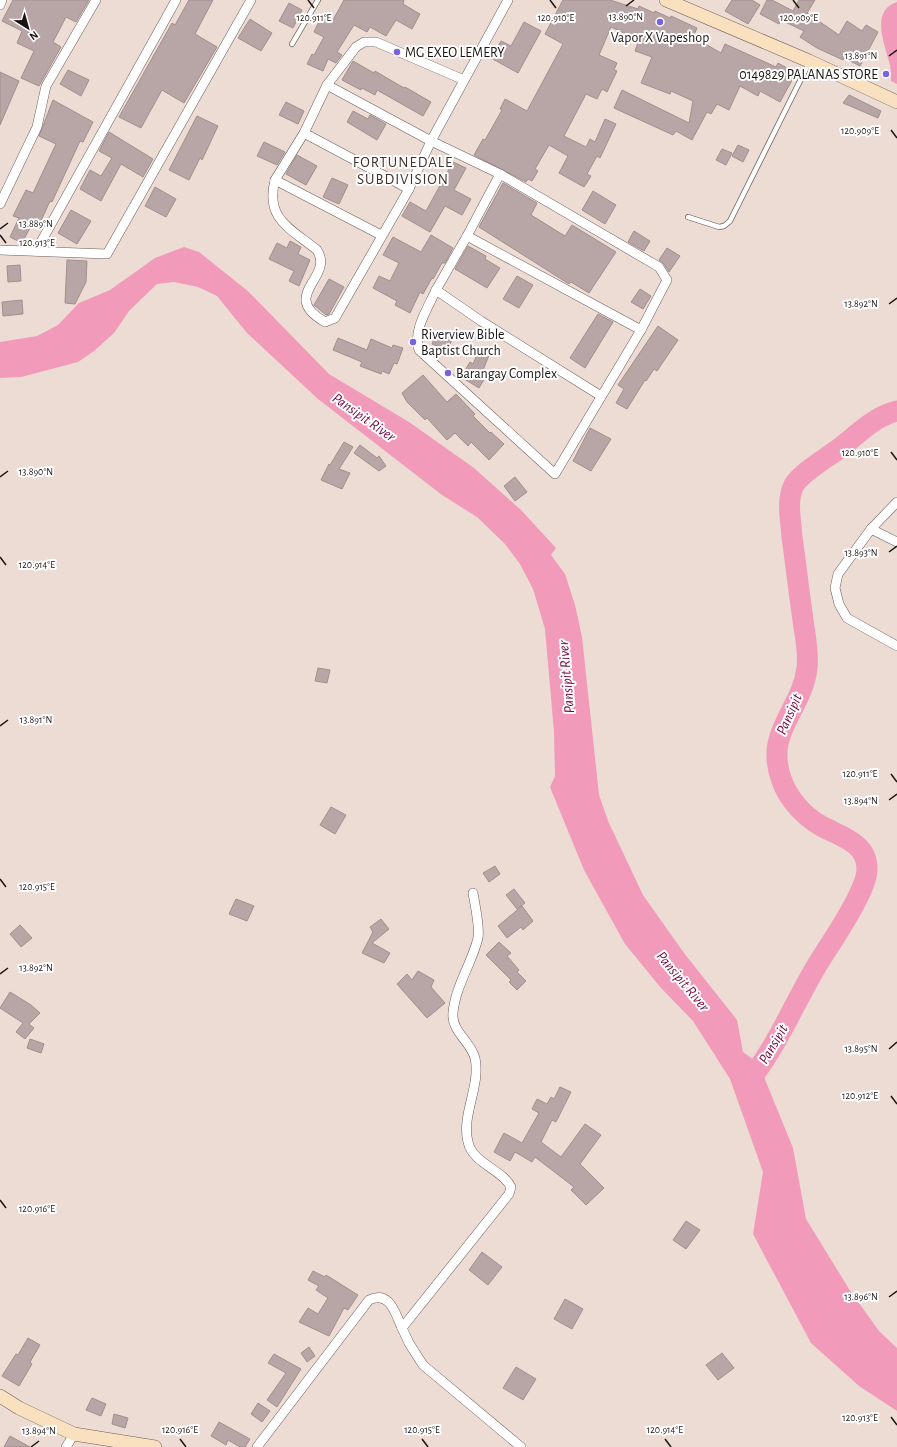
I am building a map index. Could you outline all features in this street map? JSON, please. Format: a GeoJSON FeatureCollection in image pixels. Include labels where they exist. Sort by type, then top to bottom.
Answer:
{"type":"FeatureCollection","features":[{"type":"Feature","properties":{"kind":"main road"},"geometry":{"type":"LineString","coordinates":[[666,0],[810,61],[897,102]]}},
{"type":"Feature","properties":{"kind":"main road"},"geometry":{"type":"LineString","coordinates":[[0,1396],[19,1408],[74,1434],[155,1447]]}},
{"type":"Feature","properties":{"kind":"street"},"geometry":{"type":"LineString","coordinates":[[0,5],[2,0]]}},
{"type":"Feature","properties":{"kind":"street"},"geometry":{"type":"LineString","coordinates":[[0,204],[37,127],[46,86],[96,0]]}},
{"type":"Feature","properties":{"kind":"street"},"geometry":{"type":"LineString","coordinates":[[36,251],[176,0]]}},
{"type":"Feature","properties":{"kind":"street"},"geometry":{"type":"LineString","coordinates":[[0,250],[107,254],[251,0]]}},
{"type":"Feature","properties":{"kind":"street"},"geometry":{"type":"LineString","coordinates":[[464,80],[376,42],[364,42],[356,47],[327,84],[304,133],[275,180],[272,193],[272,207],[280,221],[317,250],[320,256],[321,262],[306,298],[307,307],[312,315],[325,322],[335,318],[381,235],[409,189],[431,141],[508,0]]}},
{"type":"Feature","properties":{"kind":"street"},"geometry":{"type":"LineString","coordinates":[[327,84],[431,141],[500,174],[659,267],[667,280],[641,330],[555,474],[419,350],[417,344],[421,325],[436,290],[500,174]]}},
{"type":"Feature","properties":{"kind":"street"},"geometry":{"type":"LineString","coordinates":[[304,133],[409,189]]}},
{"type":"Feature","properties":{"kind":"street"},"geometry":{"type":"LineString","coordinates":[[275,180],[381,235]]}},
{"type":"Feature","properties":{"kind":"street"},"geometry":{"type":"LineString","coordinates":[[467,236],[641,330]]}},
{"type":"Feature","properties":{"kind":"street"},"geometry":{"type":"LineString","coordinates":[[436,290],[481,321],[602,396]]}},
{"type":"Feature","properties":{"kind":"street"},"geometry":{"type":"LineString","coordinates":[[897,502],[871,529],[838,574],[835,588],[839,604],[847,618],[897,646]]}},
{"type":"Feature","properties":{"kind":"street"},"geometry":{"type":"LineString","coordinates":[[871,529],[897,542]]}},
{"type":"Feature","properties":{"kind":"street"},"geometry":{"type":"LineString","coordinates":[[402,1328],[509,1194],[511,1187],[507,1179],[479,1160],[468,1144],[467,1131],[476,1069],[475,1057],[456,1027],[452,1014],[478,936],[474,893]]}},
{"type":"Feature","properties":{"kind":"street"},"geometry":{"type":"LineString","coordinates":[[257,1447],[369,1300],[377,1296],[384,1297],[390,1303],[409,1343],[423,1365],[521,1447]]}},
{"type":"Feature","properties":{"kind":"street"},"geometry":{"type":"LineString","coordinates":[[66,1447],[74,1434]]}},
{"type":"Feature","properties":{"kind":"lane"},"geometry":{"type":"LineString","coordinates":[[292,44],[318,0]]}},
{"type":"Feature","properties":{"kind":"lane"},"geometry":{"type":"LineString","coordinates":[[688,217],[719,227],[724,226],[730,221],[810,61]]}},
{"type":"Feature","properties":{"kind":"water"},"geometry":{"type":"Polygon","coordinates":[[[897,2],[897,84],[891,81],[890,67],[883,39],[881,21],[888,7],[897,2]]]}},
{"type":"Feature","properties":{"kind":"water","name":"Pansipit River"},"geometry":{"type":"Polygon","coordinates":[[[184,247],[199,252],[249,292],[329,374],[409,422],[474,468],[521,510],[556,548],[551,555],[565,574],[575,605],[582,637],[599,795],[608,821],[643,895],[684,953],[737,1020],[743,1052],[754,1060],[771,1065],[764,1077],[793,1148],[806,1219],[849,1289],[879,1331],[897,1348],[897,1411],[859,1386],[811,1343],[753,1234],[763,1172],[730,1079],[693,1021],[661,988],[625,944],[584,870],[550,787],[555,776],[554,732],[545,629],[533,589],[520,564],[505,544],[477,517],[442,495],[318,399],[247,333],[217,296],[198,287],[174,282],[157,284],[129,311],[114,333],[94,351],[78,362],[21,377],[0,378],[0,342],[37,336],[58,325],[79,303],[110,290],[155,258],[184,247]]]}},
{"type":"Feature","properties":{"kind":"building"},"geometry":{"type":"Polygon","coordinates":[[[13,0],[89,0],[76,22],[66,17],[53,42],[61,47],[39,86],[21,78],[34,51],[17,43],[22,31],[2,21],[13,0]]]}},
{"type":"Feature","properties":{"kind":"building"},"geometry":{"type":"Polygon","coordinates":[[[189,0],[213,0],[195,34],[217,47],[184,103],[162,90],[141,128],[119,117],[172,23],[175,25],[189,0]]]}},
{"type":"Feature","properties":{"kind":"building"},"geometry":{"type":"Polygon","coordinates":[[[344,0],[404,0],[403,4],[420,14],[412,29],[396,20],[386,36],[370,27],[367,32],[354,25],[337,52],[342,55],[336,63],[328,59],[323,71],[307,64],[324,37],[314,32],[322,15],[333,20],[344,0]]]}},
{"type":"Feature","properties":{"kind":"building"},"geometry":{"type":"Polygon","coordinates":[[[563,0],[610,0],[638,9],[639,6],[670,18],[671,16],[697,28],[693,37],[721,53],[725,44],[776,67],[778,63],[796,73],[780,102],[760,91],[758,96],[740,86],[729,110],[717,104],[711,114],[707,112],[692,140],[676,131],[673,135],[614,108],[622,90],[689,123],[693,101],[671,91],[670,94],[641,83],[652,57],[635,51],[639,40],[611,27],[599,55],[617,63],[614,70],[617,71],[607,92],[602,89],[597,99],[586,94],[564,136],[586,147],[590,139],[595,142],[605,119],[616,124],[600,158],[597,156],[587,174],[591,176],[584,187],[559,173],[568,156],[549,145],[535,169],[538,171],[532,181],[528,179],[526,182],[474,155],[483,139],[485,140],[502,110],[500,109],[505,99],[527,111],[563,44],[545,34],[563,0]]]}},
{"type":"Feature","properties":{"kind":"building"},"geometry":{"type":"Polygon","coordinates":[[[732,0],[752,0],[760,5],[748,24],[725,11],[732,0]]]}},
{"type":"Feature","properties":{"kind":"building"},"geometry":{"type":"Polygon","coordinates":[[[767,0],[772,0],[793,11],[799,0],[815,0],[807,13],[839,35],[847,21],[862,31],[866,25],[878,32],[860,66],[844,58],[843,60],[817,48],[800,37],[804,31],[781,20],[779,24],[760,14],[767,0]]]}},
{"type":"Feature","properties":{"kind":"building"},"geometry":{"type":"Polygon","coordinates":[[[289,3],[302,10],[293,28],[279,21],[289,3]]]}},
{"type":"Feature","properties":{"kind":"building"},"geometry":{"type":"Polygon","coordinates":[[[250,19],[272,33],[261,51],[238,38],[250,19]]]}},
{"type":"Feature","properties":{"kind":"building"},"geometry":{"type":"Polygon","coordinates":[[[524,22],[541,31],[518,73],[491,58],[501,41],[511,46],[524,22]]]}},
{"type":"Feature","properties":{"kind":"building"},"geometry":{"type":"Polygon","coordinates":[[[353,61],[374,73],[375,71],[431,102],[423,116],[377,90],[375,95],[362,88],[361,90],[342,80],[353,61]]]}},
{"type":"Feature","properties":{"kind":"building"},"geometry":{"type":"Polygon","coordinates":[[[68,70],[89,80],[81,96],[60,84],[68,70]]]}},
{"type":"Feature","properties":{"kind":"building"},"geometry":{"type":"Polygon","coordinates":[[[0,72],[19,81],[0,125],[0,72]]]}},
{"type":"Feature","properties":{"kind":"building"},"geometry":{"type":"Polygon","coordinates":[[[849,95],[881,111],[878,118],[843,103],[849,95]]]}},
{"type":"Feature","properties":{"kind":"building"},"geometry":{"type":"Polygon","coordinates":[[[53,100],[93,122],[83,142],[80,141],[52,202],[50,201],[40,223],[34,220],[22,243],[10,237],[19,218],[13,216],[26,190],[33,193],[56,144],[39,136],[53,100]]]}},
{"type":"Feature","properties":{"kind":"building"},"geometry":{"type":"Polygon","coordinates":[[[286,102],[304,111],[298,124],[279,115],[286,102]]]}},
{"type":"Feature","properties":{"kind":"building"},"geometry":{"type":"Polygon","coordinates":[[[353,111],[368,119],[370,115],[386,124],[377,140],[347,122],[353,111]]]}},
{"type":"Feature","properties":{"kind":"building"},"geometry":{"type":"Polygon","coordinates":[[[197,116],[218,126],[202,160],[200,158],[189,180],[169,170],[197,116]]]}},
{"type":"Feature","properties":{"kind":"building"},"geometry":{"type":"Polygon","coordinates":[[[109,132],[153,159],[143,177],[121,164],[101,201],[80,189],[90,170],[101,176],[112,158],[99,151],[109,132]]]}},
{"type":"Feature","properties":{"kind":"building"},"geometry":{"type":"Polygon","coordinates":[[[264,142],[285,152],[277,165],[257,156],[264,142]]]}},
{"type":"Feature","properties":{"kind":"building"},"geometry":{"type":"Polygon","coordinates":[[[738,145],[749,150],[743,162],[732,156],[738,145]]]}},
{"type":"Feature","properties":{"kind":"building"},"geometry":{"type":"Polygon","coordinates":[[[722,149],[732,153],[726,165],[716,160],[722,149]]]}},
{"type":"Feature","properties":{"kind":"building"},"geometry":{"type":"Polygon","coordinates":[[[297,155],[317,166],[306,185],[286,174],[297,155]]]}},
{"type":"Feature","properties":{"kind":"building"},"geometry":{"type":"Polygon","coordinates":[[[453,162],[466,168],[454,190],[471,199],[462,215],[445,206],[430,232],[402,216],[410,202],[426,211],[453,162]]]}},
{"type":"Feature","properties":{"kind":"building"},"geometry":{"type":"Polygon","coordinates":[[[332,178],[348,185],[339,204],[323,197],[332,178]]]}},
{"type":"Feature","properties":{"kind":"building"},"geometry":{"type":"Polygon","coordinates":[[[503,183],[537,203],[531,215],[565,236],[572,225],[616,252],[589,293],[571,282],[569,284],[479,227],[503,183]]]}},
{"type":"Feature","properties":{"kind":"building"},"geometry":{"type":"Polygon","coordinates":[[[155,187],[176,199],[166,217],[145,206],[155,187]]]}},
{"type":"Feature","properties":{"kind":"building"},"geometry":{"type":"Polygon","coordinates":[[[593,191],[616,205],[605,224],[582,210],[593,191]]]}},
{"type":"Feature","properties":{"kind":"building"},"geometry":{"type":"Polygon","coordinates":[[[71,210],[91,221],[77,244],[58,233],[71,210]]]}},
{"type":"Feature","properties":{"kind":"building"},"geometry":{"type":"Polygon","coordinates":[[[634,231],[650,241],[644,251],[628,242],[634,231]]]}},
{"type":"Feature","properties":{"kind":"building"},"geometry":{"type":"Polygon","coordinates":[[[431,235],[453,248],[445,263],[442,263],[423,294],[420,292],[410,313],[395,305],[397,301],[373,288],[379,276],[390,281],[399,263],[383,255],[393,237],[421,252],[431,235]]]}},
{"type":"Feature","properties":{"kind":"building"},"geometry":{"type":"Polygon","coordinates":[[[290,241],[301,247],[298,254],[310,260],[299,286],[289,281],[294,271],[269,259],[277,243],[287,248],[290,241]]]}},
{"type":"Feature","properties":{"kind":"building"},"geometry":{"type":"Polygon","coordinates":[[[468,246],[486,256],[485,259],[500,268],[487,288],[455,269],[468,246]]]}},
{"type":"Feature","properties":{"kind":"building"},"geometry":{"type":"Polygon","coordinates":[[[667,248],[680,256],[669,272],[664,264],[659,260],[667,248]]]}},
{"type":"Feature","properties":{"kind":"building"},"geometry":{"type":"Polygon","coordinates":[[[67,260],[87,261],[86,282],[75,304],[65,303],[67,260]]]}},
{"type":"Feature","properties":{"kind":"building"},"geometry":{"type":"Polygon","coordinates":[[[20,265],[21,281],[8,282],[7,266],[20,265]]]}},
{"type":"Feature","properties":{"kind":"building"},"geometry":{"type":"Polygon","coordinates":[[[517,276],[533,285],[519,308],[503,299],[517,276]]]}},
{"type":"Feature","properties":{"kind":"building"},"geometry":{"type":"Polygon","coordinates":[[[329,279],[344,287],[329,314],[326,315],[314,305],[329,279]]]}},
{"type":"Feature","properties":{"kind":"building"},"geometry":{"type":"Polygon","coordinates":[[[640,289],[651,296],[643,309],[631,302],[640,289]]]}},
{"type":"Feature","properties":{"kind":"building"},"geometry":{"type":"Polygon","coordinates":[[[22,300],[23,314],[3,316],[2,302],[22,300]]]}},
{"type":"Feature","properties":{"kind":"building"},"geometry":{"type":"Polygon","coordinates":[[[598,314],[613,322],[585,368],[570,358],[598,314]]]}},
{"type":"Feature","properties":{"kind":"building"},"geometry":{"type":"Polygon","coordinates":[[[658,326],[678,340],[657,371],[654,369],[646,381],[645,380],[627,409],[616,403],[624,389],[618,385],[658,326]]]}},
{"type":"Feature","properties":{"kind":"building"},"geometry":{"type":"Polygon","coordinates":[[[437,332],[452,339],[448,350],[432,344],[437,332]]]}},
{"type":"Feature","properties":{"kind":"building"},"geometry":{"type":"Polygon","coordinates":[[[338,338],[367,350],[371,339],[392,348],[393,345],[403,348],[397,364],[394,363],[389,374],[382,371],[381,374],[360,366],[362,362],[333,350],[338,338]]]}},
{"type":"Feature","properties":{"kind":"building"},"geometry":{"type":"Polygon","coordinates":[[[480,348],[490,353],[483,370],[488,373],[479,388],[461,377],[470,362],[473,364],[480,348]]]}},
{"type":"Feature","properties":{"kind":"building"},"geometry":{"type":"Polygon","coordinates":[[[423,375],[447,402],[456,394],[475,414],[473,416],[490,433],[491,432],[504,444],[489,460],[471,442],[468,446],[455,433],[447,440],[427,418],[425,420],[407,402],[402,393],[423,375]]]}},
{"type":"Feature","properties":{"kind":"building"},"geometry":{"type":"Polygon","coordinates":[[[590,428],[611,439],[591,471],[573,461],[590,428]]]}},
{"type":"Feature","properties":{"kind":"building"},"geometry":{"type":"Polygon","coordinates":[[[344,442],[353,447],[339,469],[350,473],[342,489],[321,480],[329,464],[330,465],[344,442]]]}},
{"type":"Feature","properties":{"kind":"building"},"geometry":{"type":"Polygon","coordinates":[[[360,445],[377,458],[379,456],[386,466],[379,471],[354,453],[360,445]]]}},
{"type":"Feature","properties":{"kind":"building"},"geometry":{"type":"Polygon","coordinates":[[[515,477],[527,492],[515,501],[504,486],[515,477]]]}},
{"type":"Feature","properties":{"kind":"building"},"geometry":{"type":"Polygon","coordinates":[[[318,668],[330,670],[327,683],[315,681],[318,668]]]}},
{"type":"Feature","properties":{"kind":"building"},"geometry":{"type":"Polygon","coordinates":[[[331,807],[346,815],[335,834],[320,825],[331,807]]]}},
{"type":"Feature","properties":{"kind":"building"},"geometry":{"type":"Polygon","coordinates":[[[495,866],[500,874],[489,882],[483,873],[495,866]]]}},
{"type":"Feature","properties":{"kind":"building"},"geometry":{"type":"Polygon","coordinates":[[[514,889],[525,903],[517,909],[506,895],[514,889]]]}},
{"type":"Feature","properties":{"kind":"building"},"geometry":{"type":"Polygon","coordinates":[[[236,899],[254,906],[247,921],[229,914],[236,899]]]}},
{"type":"Feature","properties":{"kind":"building"},"geometry":{"type":"Polygon","coordinates":[[[522,906],[533,921],[523,930],[521,927],[507,938],[498,926],[522,906]]]}},
{"type":"Feature","properties":{"kind":"building"},"geometry":{"type":"Polygon","coordinates":[[[381,919],[389,929],[372,943],[390,953],[384,963],[362,953],[373,932],[370,927],[381,919]]]}},
{"type":"Feature","properties":{"kind":"building"},"geometry":{"type":"Polygon","coordinates":[[[20,925],[32,938],[21,947],[10,934],[20,925]]]}},
{"type":"Feature","properties":{"kind":"building"},"geometry":{"type":"Polygon","coordinates":[[[499,942],[511,953],[507,956],[519,970],[517,972],[526,981],[517,990],[509,982],[511,980],[486,955],[499,942]]]}},
{"type":"Feature","properties":{"kind":"building"},"geometry":{"type":"Polygon","coordinates":[[[418,971],[434,980],[431,987],[445,1003],[427,1018],[397,984],[407,974],[412,980],[418,971]]]}},
{"type":"Feature","properties":{"kind":"building"},"geometry":{"type":"Polygon","coordinates":[[[10,992],[31,1005],[40,1013],[29,1024],[34,1028],[25,1039],[16,1032],[23,1023],[0,1008],[10,992]]]}},
{"type":"Feature","properties":{"kind":"building"},"geometry":{"type":"Polygon","coordinates":[[[30,1039],[44,1044],[41,1053],[27,1048],[30,1039]]]}},
{"type":"Feature","properties":{"kind":"building"},"geometry":{"type":"Polygon","coordinates":[[[560,1087],[571,1092],[556,1122],[552,1120],[541,1142],[561,1157],[585,1124],[601,1135],[580,1164],[604,1188],[586,1205],[571,1190],[574,1187],[535,1157],[532,1162],[515,1152],[510,1161],[494,1152],[504,1133],[522,1143],[539,1113],[532,1109],[537,1099],[547,1104],[551,1097],[554,1099],[560,1087]]]}},
{"type":"Feature","properties":{"kind":"building"},"geometry":{"type":"Polygon","coordinates":[[[686,1221],[700,1230],[686,1249],[673,1240],[686,1221]]]}},
{"type":"Feature","properties":{"kind":"building"},"geometry":{"type":"Polygon","coordinates":[[[482,1252],[502,1267],[488,1285],[469,1270],[482,1252]]]}},
{"type":"Feature","properties":{"kind":"building"},"geometry":{"type":"Polygon","coordinates":[[[313,1271],[325,1277],[326,1275],[358,1295],[348,1310],[344,1308],[329,1336],[299,1322],[308,1308],[318,1314],[328,1298],[316,1290],[319,1286],[308,1280],[313,1271]]]}},
{"type":"Feature","properties":{"kind":"building"},"geometry":{"type":"Polygon","coordinates":[[[565,1299],[583,1309],[572,1329],[554,1319],[565,1299]]]}},
{"type":"Feature","properties":{"kind":"building"},"geometry":{"type":"Polygon","coordinates":[[[28,1338],[40,1345],[30,1362],[32,1364],[19,1386],[2,1376],[16,1354],[18,1355],[28,1338]]]}},
{"type":"Feature","properties":{"kind":"building"},"geometry":{"type":"Polygon","coordinates":[[[309,1347],[315,1356],[307,1362],[301,1353],[309,1347]]]}},
{"type":"Feature","properties":{"kind":"building"},"geometry":{"type":"Polygon","coordinates":[[[722,1353],[734,1368],[718,1380],[706,1365],[722,1353]]]}},
{"type":"Feature","properties":{"kind":"building"},"geometry":{"type":"Polygon","coordinates":[[[274,1354],[301,1369],[277,1407],[267,1400],[286,1373],[268,1363],[274,1354]]]}},
{"type":"Feature","properties":{"kind":"building"},"geometry":{"type":"Polygon","coordinates":[[[516,1367],[536,1379],[523,1400],[503,1388],[516,1367]]]}},
{"type":"Feature","properties":{"kind":"building"},"geometry":{"type":"Polygon","coordinates":[[[92,1398],[106,1404],[101,1416],[86,1410],[92,1398]]]}},
{"type":"Feature","properties":{"kind":"building"},"geometry":{"type":"Polygon","coordinates":[[[258,1403],[270,1411],[262,1422],[251,1414],[258,1403]]]}},
{"type":"Feature","properties":{"kind":"building"},"geometry":{"type":"Polygon","coordinates":[[[114,1414],[128,1418],[125,1428],[112,1424],[114,1414]]]}},
{"type":"Feature","properties":{"kind":"building"},"geometry":{"type":"Polygon","coordinates":[[[219,1422],[250,1439],[245,1447],[240,1447],[228,1440],[226,1445],[211,1436],[219,1422]]]}},
{"type":"Feature","properties":{"kind":"building"},"geometry":{"type":"Polygon","coordinates":[[[10,1436],[30,1447],[4,1447],[10,1436]]]}},
{"type":"Feature","properties":{"kind":"waterway","name":"Pansipit"},"geometry":{"type":"LineString","coordinates":[[753,1076],[770,1051],[813,972],[853,907],[865,880],[867,870],[866,860],[857,846],[842,836],[818,824],[797,806],[788,794],[777,764],[777,749],[780,735],[804,683],[808,656],[792,537],[790,497],[794,485],[809,470],[874,421],[889,413],[897,411]]}},
{"type":"Feature","properties":{"kind":"place","name":"Vapor X Vapeshop"},"geometry":{"type":"Point","coordinates":[660,22]}},
{"type":"Feature","properties":{"kind":"place","name":"MG EXEO LEMERY"},"geometry":{"type":"Point","coordinates":[397,52]}},
{"type":"Feature","properties":{"kind":"place","name":"0149829 PALANAS STORE"},"geometry":{"type":"Point","coordinates":[886,74]}},
{"type":"Feature","properties":{"kind":"place","name":"Riverview Bible Baptist Church"},"geometry":{"type":"Point","coordinates":[413,342]}},
{"type":"Feature","properties":{"kind":"place","name":"Barangay Complex"},"geometry":{"type":"Point","coordinates":[448,373]}},
{"type":"Feature","properties":{"kind":"district","name":"FORTUNEDALE SUBDIVISION"},"geometry":{"type":"Point","coordinates":[403,170]}}]}
